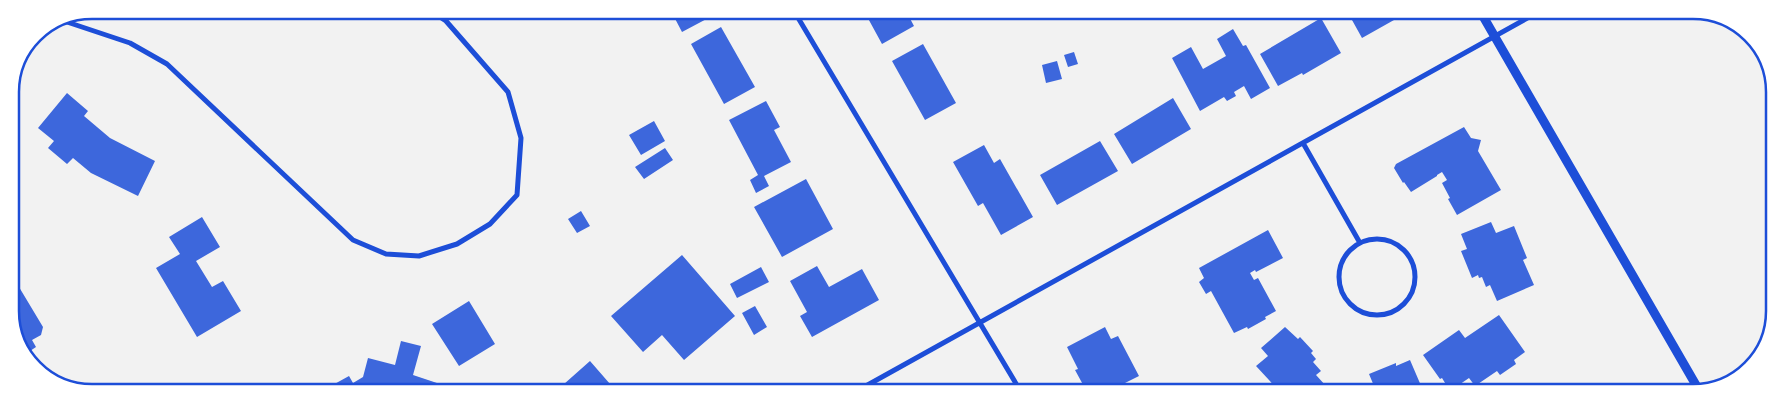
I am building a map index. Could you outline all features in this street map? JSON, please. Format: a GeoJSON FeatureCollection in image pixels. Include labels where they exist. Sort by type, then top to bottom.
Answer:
{"type":"FeatureCollection","features":[{"type":"Feature","properties":{"kind":"street"},"geometry":{"type":"LineString","coordinates":[[67,23],[130,43],[167,64],[353,240],[386,254],[419,256],[457,244],[490,224],[517,195],[521,138],[508,92],[443,19]]}},
{"type":"Feature","properties":{"kind":"street"},"geometry":{"type":"LineString","coordinates":[[799,19],[1017,384]]}},
{"type":"Feature","properties":{"kind":"street"},"geometry":{"type":"LineString","coordinates":[[1484,19],[1695,384]]}},
{"type":"Feature","properties":{"kind":"street"},"geometry":{"type":"LineString","coordinates":[[869,384],[1525,19]]}},
{"type":"Feature","properties":{"kind":"street"},"geometry":{"type":"LineString","coordinates":[[1303,143],[1360,243]]}},
{"type":"Feature","properties":{"kind":"street"},"geometry":{"type":"LineString","coordinates":[[1373,239],[1386,240],[1398,245],[1407,254],[1413,265],[1415,278],[1412,291],[1406,302],[1396,310],[1384,315],[1372,315],[1355,308],[1343,295],[1339,283],[1339,271],[1343,260],[1350,250],[1360,243],[1373,239]]}},
{"type":"Feature","properties":{"kind":"building"},"geometry":{"type":"Polygon","coordinates":[[[675,19],[706,19],[682,32],[675,19]]]}},
{"type":"Feature","properties":{"kind":"building"},"geometry":{"type":"Polygon","coordinates":[[[868,19],[910,19],[914,26],[882,44],[868,19]]]}},
{"type":"Feature","properties":{"kind":"building"},"geometry":{"type":"Polygon","coordinates":[[[1319,19],[1322,19],[1341,53],[1303,75],[1302,73],[1278,86],[1260,54],[1319,19]]]}},
{"type":"Feature","properties":{"kind":"building"},"geometry":{"type":"Polygon","coordinates":[[[1351,19],[1393,19],[1394,20],[1362,38],[1351,19]]]}},
{"type":"Feature","properties":{"kind":"building"},"geometry":{"type":"Polygon","coordinates":[[[721,27],[755,87],[724,104],[691,44],[721,27]]]}},
{"type":"Feature","properties":{"kind":"building"},"geometry":{"type":"Polygon","coordinates":[[[1233,29],[1243,46],[1246,45],[1270,88],[1251,99],[1244,86],[1234,92],[1236,96],[1227,101],[1224,97],[1200,111],[1172,58],[1191,47],[1203,69],[1226,56],[1217,39],[1233,29]]]}},
{"type":"Feature","properties":{"kind":"building"},"geometry":{"type":"Polygon","coordinates":[[[923,44],[956,103],[925,120],[892,61],[923,44]]]}},
{"type":"Feature","properties":{"kind":"building"},"geometry":{"type":"Polygon","coordinates":[[[1074,52],[1078,64],[1068,67],[1064,55],[1074,52]]]}},
{"type":"Feature","properties":{"kind":"building"},"geometry":{"type":"Polygon","coordinates":[[[1057,61],[1062,79],[1046,83],[1042,65],[1057,61]]]}},
{"type":"Feature","properties":{"kind":"building"},"geometry":{"type":"Polygon","coordinates":[[[67,93],[88,111],[84,116],[110,138],[155,161],[138,196],[91,173],[73,158],[67,164],[48,148],[54,141],[38,128],[67,93]]]}},
{"type":"Feature","properties":{"kind":"building"},"geometry":{"type":"Polygon","coordinates":[[[1173,98],[1191,129],[1132,164],[1114,134],[1173,98]]]}},
{"type":"Feature","properties":{"kind":"building"},"geometry":{"type":"Polygon","coordinates":[[[766,101],[780,127],[774,130],[791,162],[764,176],[769,186],[756,193],[750,180],[758,175],[729,120],[766,101]]]}},
{"type":"Feature","properties":{"kind":"building"},"geometry":{"type":"Polygon","coordinates":[[[654,121],[665,141],[641,155],[629,135],[654,121]]]}},
{"type":"Feature","properties":{"kind":"building"},"geometry":{"type":"Polygon","coordinates":[[[1464,127],[1471,138],[1481,140],[1478,151],[1501,190],[1457,215],[1442,183],[1447,180],[1442,172],[1411,192],[1394,168],[1396,164],[1464,127]]]}},
{"type":"Feature","properties":{"kind":"building"},"geometry":{"type":"Polygon","coordinates":[[[1100,141],[1118,171],[1057,205],[1040,175],[1100,141]]]}},
{"type":"Feature","properties":{"kind":"building"},"geometry":{"type":"Polygon","coordinates":[[[984,145],[994,163],[1000,159],[1033,217],[1001,235],[983,203],[978,206],[953,162],[984,145]]]}},
{"type":"Feature","properties":{"kind":"building"},"geometry":{"type":"Polygon","coordinates":[[[665,148],[673,160],[644,179],[635,167],[665,148]]]}},
{"type":"Feature","properties":{"kind":"building"},"geometry":{"type":"Polygon","coordinates":[[[806,179],[833,229],[782,257],[754,207],[806,179]]]}},
{"type":"Feature","properties":{"kind":"building"},"geometry":{"type":"Polygon","coordinates":[[[581,211],[590,226],[577,233],[568,219],[581,211]]]}},
{"type":"Feature","properties":{"kind":"building"},"geometry":{"type":"Polygon","coordinates":[[[202,217],[220,247],[196,261],[212,287],[223,281],[241,311],[197,337],[156,268],[180,254],[169,237],[202,217]]]}},
{"type":"Feature","properties":{"kind":"building"},"geometry":{"type":"Polygon","coordinates":[[[1491,222],[1496,233],[1514,226],[1527,258],[1523,260],[1534,285],[1497,301],[1490,285],[1486,287],[1482,277],[1479,278],[1478,275],[1472,278],[1461,251],[1467,249],[1461,234],[1491,222]]]}},
{"type":"Feature","properties":{"kind":"building"},"geometry":{"type":"Polygon","coordinates":[[[1268,230],[1283,258],[1256,272],[1255,270],[1250,273],[1254,280],[1258,278],[1276,311],[1248,329],[1247,327],[1234,333],[1211,291],[1206,294],[1199,282],[1204,278],[1199,268],[1268,230]]]}},
{"type":"Feature","properties":{"kind":"building"},"geometry":{"type":"Polygon","coordinates":[[[682,255],[735,316],[684,360],[662,335],[643,352],[611,316],[682,255]]]}},
{"type":"Feature","properties":{"kind":"building"},"geometry":{"type":"Polygon","coordinates":[[[817,266],[829,287],[862,269],[879,300],[812,337],[800,316],[807,312],[790,281],[817,266]]]}},
{"type":"Feature","properties":{"kind":"building"},"geometry":{"type":"Polygon","coordinates":[[[761,267],[769,282],[737,298],[730,284],[761,267]]]}},
{"type":"Feature","properties":{"kind":"building"},"geometry":{"type":"Polygon","coordinates":[[[19,287],[43,327],[41,335],[32,340],[36,347],[31,351],[24,339],[20,325],[19,287]]]}},
{"type":"Feature","properties":{"kind":"building"},"geometry":{"type":"Polygon","coordinates":[[[469,301],[495,344],[459,366],[432,324],[469,301]]]}},
{"type":"Feature","properties":{"kind":"building"},"geometry":{"type":"Polygon","coordinates":[[[755,306],[767,327],[754,335],[742,313],[755,306]]]}},
{"type":"Feature","properties":{"kind":"building"},"geometry":{"type":"Polygon","coordinates":[[[1499,315],[1525,352],[1514,360],[1516,364],[1500,375],[1497,371],[1478,384],[1474,384],[1469,378],[1460,384],[1446,384],[1423,355],[1459,330],[1465,338],[1499,315]]]}},
{"type":"Feature","properties":{"kind":"building"},"geometry":{"type":"Polygon","coordinates":[[[1105,327],[1111,339],[1118,336],[1139,376],[1126,384],[1083,384],[1075,370],[1078,369],[1067,347],[1105,327]]]}},
{"type":"Feature","properties":{"kind":"building"},"geometry":{"type":"Polygon","coordinates":[[[1285,327],[1298,339],[1300,337],[1313,351],[1311,353],[1316,359],[1313,362],[1321,371],[1316,375],[1324,384],[1273,384],[1256,366],[1268,356],[1261,348],[1285,327]]]}},
{"type":"Feature","properties":{"kind":"building"},"geometry":{"type":"Polygon","coordinates":[[[401,341],[421,346],[413,375],[440,384],[334,384],[349,376],[353,383],[363,377],[368,358],[395,365],[401,341]]]}},
{"type":"Feature","properties":{"kind":"building"},"geometry":{"type":"Polygon","coordinates":[[[1410,360],[1420,384],[1373,384],[1369,374],[1396,363],[1396,366],[1410,360]]]}},
{"type":"Feature","properties":{"kind":"building"},"geometry":{"type":"Polygon","coordinates":[[[590,361],[610,384],[564,384],[590,361]]]}}]}
